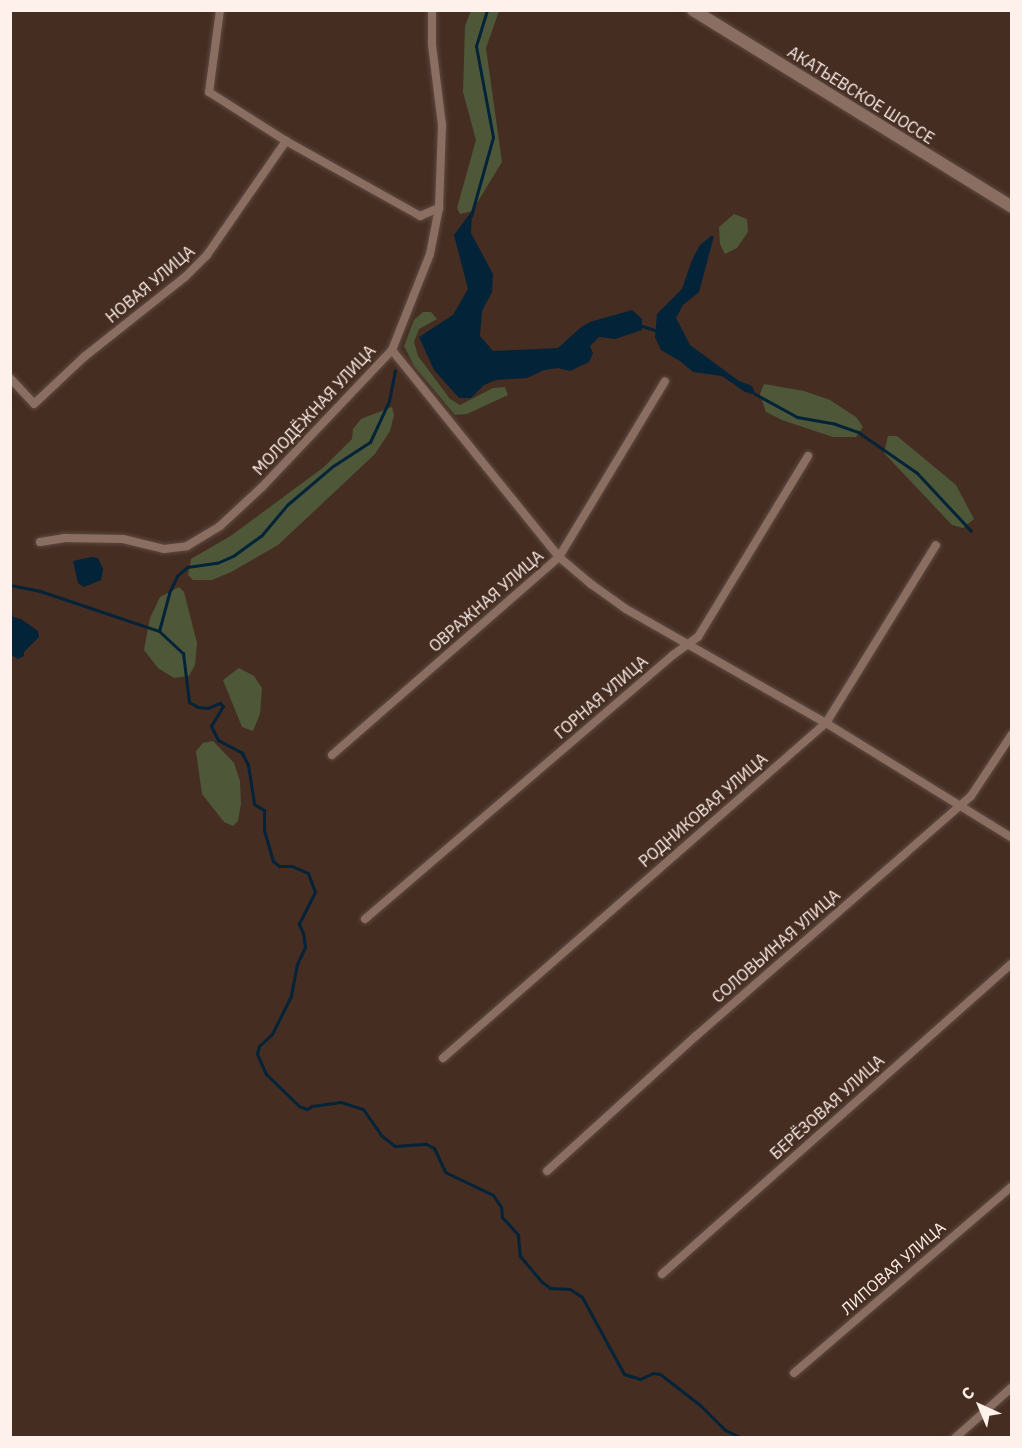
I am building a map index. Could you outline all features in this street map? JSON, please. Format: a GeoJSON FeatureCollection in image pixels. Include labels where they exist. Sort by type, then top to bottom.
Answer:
{"type":"FeatureCollection","features":[{"type":"Feature","properties":{"kind":"street"},"geometry":{"type":"LineString","coordinates":[[220,10],[208,92],[286,141],[420,216],[439,208]]}},
{"type":"Feature","properties":{"kind":"street","name":"МОЛОДЁЖНАЯ УЛИЦА"},"geometry":{"type":"LineString","coordinates":[[40,543],[59,538],[75,538],[123,539],[164,549],[187,546],[220,526],[262,487],[392,350],[430,254],[439,208],[442,125],[432,45],[432,10]]}},
{"type":"Feature","properties":{"kind":"street","name":"АКАТЬЕВСКОЕ ШОССЕ"},"geometry":{"type":"LineString","coordinates":[[693,10],[1011,207]]}},
{"type":"Feature","properties":{"kind":"street","name":"НОВАЯ УЛИЦА"},"geometry":{"type":"LineString","coordinates":[[10,378],[34,404],[84,357],[185,277],[207,255],[286,141]]}},
{"type":"Feature","properties":{"kind":"street"},"geometry":{"type":"LineString","coordinates":[[392,350],[559,557],[626,609],[826,723],[1011,838]]}},
{"type":"Feature","properties":{"kind":"street","name":"ОВРАЖНАЯ УЛИЦА"},"geometry":{"type":"LineString","coordinates":[[332,755],[559,557],[664,381]]}},
{"type":"Feature","properties":{"kind":"street","name":"ГОРНАЯ УЛИЦА"},"geometry":{"type":"LineString","coordinates":[[365,919],[698,637],[807,456]]}},
{"type":"Feature","properties":{"kind":"street","name":"РОДНИКОВАЯ УЛИЦА"},"geometry":{"type":"LineString","coordinates":[[443,1058],[826,723],[936,546]]}},
{"type":"Feature","properties":{"kind":"street","name":"СОЛОВЬИНАЯ УЛИЦА"},"geometry":{"type":"LineString","coordinates":[[547,1172],[704,1029],[960,805],[979,785],[1011,734]]}},
{"type":"Feature","properties":{"kind":"street","name":"БЕРЁЗОВАЯ УЛИЦА"},"geometry":{"type":"LineString","coordinates":[[662,1274],[1011,963]]}},
{"type":"Feature","properties":{"kind":"street","name":"ЛИПОВАЯ УЛИЦА"},"geometry":{"type":"LineString","coordinates":[[794,1373],[1011,1186]]}},
{"type":"Feature","properties":{"kind":"street"},"geometry":{"type":"LineString","coordinates":[[956,1437],[1011,1387]]}},
{"type":"Feature","properties":{"kind":"green space"},"geometry":{"type":"Polygon","coordinates":[[[471,11],[499,11],[486,48],[502,162],[472,211],[460,214],[457,208],[476,140],[463,92],[465,26],[471,11]]]}},
{"type":"Feature","properties":{"kind":"green space"},"geometry":{"type":"Polygon","coordinates":[[[734,214],[747,219],[748,232],[737,248],[725,254],[720,244],[719,227],[734,214]]]}},
{"type":"Feature","properties":{"kind":"green space"},"geometry":{"type":"Polygon","coordinates":[[[423,312],[431,312],[437,319],[419,329],[414,342],[418,356],[450,399],[460,405],[493,388],[505,387],[508,395],[467,414],[455,415],[414,366],[404,346],[414,320],[423,312]]]}},
{"type":"Feature","properties":{"kind":"green space"},"geometry":{"type":"Polygon","coordinates":[[[764,384],[804,391],[830,400],[856,417],[863,427],[856,437],[833,437],[782,420],[766,412],[760,394],[764,384]]]}},
{"type":"Feature","properties":{"kind":"green space"},"geometry":{"type":"Polygon","coordinates":[[[392,407],[394,415],[390,431],[375,454],[278,545],[231,572],[212,580],[193,580],[188,575],[191,559],[232,535],[324,467],[352,439],[353,429],[361,419],[392,407]]]}},
{"type":"Feature","properties":{"kind":"green space"},"geometry":{"type":"Polygon","coordinates":[[[888,436],[897,436],[956,485],[974,519],[963,528],[952,525],[884,453],[888,436]]]}},
{"type":"Feature","properties":{"kind":"green space"},"geometry":{"type":"Polygon","coordinates":[[[179,587],[184,592],[197,643],[195,665],[189,676],[174,678],[158,668],[144,650],[150,618],[160,597],[179,587]]]}},
{"type":"Feature","properties":{"kind":"green space"},"geometry":{"type":"Polygon","coordinates":[[[239,668],[254,676],[262,688],[260,714],[253,731],[242,727],[223,680],[239,668]]]}},
{"type":"Feature","properties":{"kind":"green space"},"geometry":{"type":"Polygon","coordinates":[[[213,741],[234,763],[240,781],[241,804],[238,821],[233,826],[224,822],[202,794],[196,751],[203,743],[213,741]]]}},
{"type":"Feature","properties":{"kind":"water"},"geometry":{"type":"Polygon","coordinates":[[[472,211],[471,233],[493,274],[492,292],[482,311],[480,336],[493,351],[558,348],[590,322],[632,310],[642,319],[642,330],[615,339],[599,337],[590,346],[593,353],[589,362],[570,371],[558,368],[544,370],[527,378],[496,380],[484,385],[471,398],[459,398],[434,370],[419,337],[453,315],[468,289],[454,235],[472,211]]]}},
{"type":"Feature","properties":{"kind":"water"},"geometry":{"type":"Polygon","coordinates":[[[714,236],[699,292],[683,305],[676,318],[690,345],[739,381],[752,386],[756,395],[745,392],[722,376],[693,372],[661,350],[655,337],[657,314],[682,289],[700,245],[714,236]]]}},
{"type":"Feature","properties":{"kind":"water"},"geometry":{"type":"Polygon","coordinates":[[[91,557],[98,558],[103,569],[101,580],[84,587],[78,583],[73,561],[91,557]]]}},
{"type":"Feature","properties":{"kind":"water"},"geometry":{"type":"Polygon","coordinates":[[[10,604],[13,617],[21,619],[38,631],[39,637],[24,652],[24,656],[18,659],[11,655],[10,604]]]}},
{"type":"Feature","properties":{"kind":"waterway"},"geometry":{"type":"LineString","coordinates":[[471,216],[493,137],[476,46],[487,10]]}},
{"type":"Feature","properties":{"kind":"waterway"},"geometry":{"type":"LineString","coordinates":[[639,325],[658,331]]}},
{"type":"Feature","properties":{"kind":"waterway"},"geometry":{"type":"LineString","coordinates":[[159,631],[169,593],[177,576],[187,567],[217,563],[233,556],[261,536],[287,505],[333,466],[370,442],[389,401],[395,371]]}},
{"type":"Feature","properties":{"kind":"waterway"},"geometry":{"type":"LineString","coordinates":[[755,394],[797,417],[835,424],[858,432],[917,473],[971,531]]}},
{"type":"Feature","properties":{"kind":"waterway"},"geometry":{"type":"LineString","coordinates":[[10,585],[40,591],[159,631],[183,653],[189,702],[198,707],[208,708],[220,703],[223,706],[211,726],[218,740],[242,753],[248,765],[254,804],[264,810],[264,830],[273,861],[279,866],[292,866],[308,873],[315,892],[299,924],[305,947],[297,964],[291,996],[272,1034],[259,1046],[257,1054],[266,1074],[299,1106],[307,1109],[312,1106],[341,1102],[363,1109],[382,1136],[395,1146],[426,1144],[434,1148],[445,1172],[493,1195],[501,1207],[502,1217],[518,1235],[520,1256],[542,1282],[550,1288],[570,1289],[582,1297],[624,1374],[640,1379],[653,1373],[660,1374],[700,1405],[725,1430],[742,1438]]}}]}
